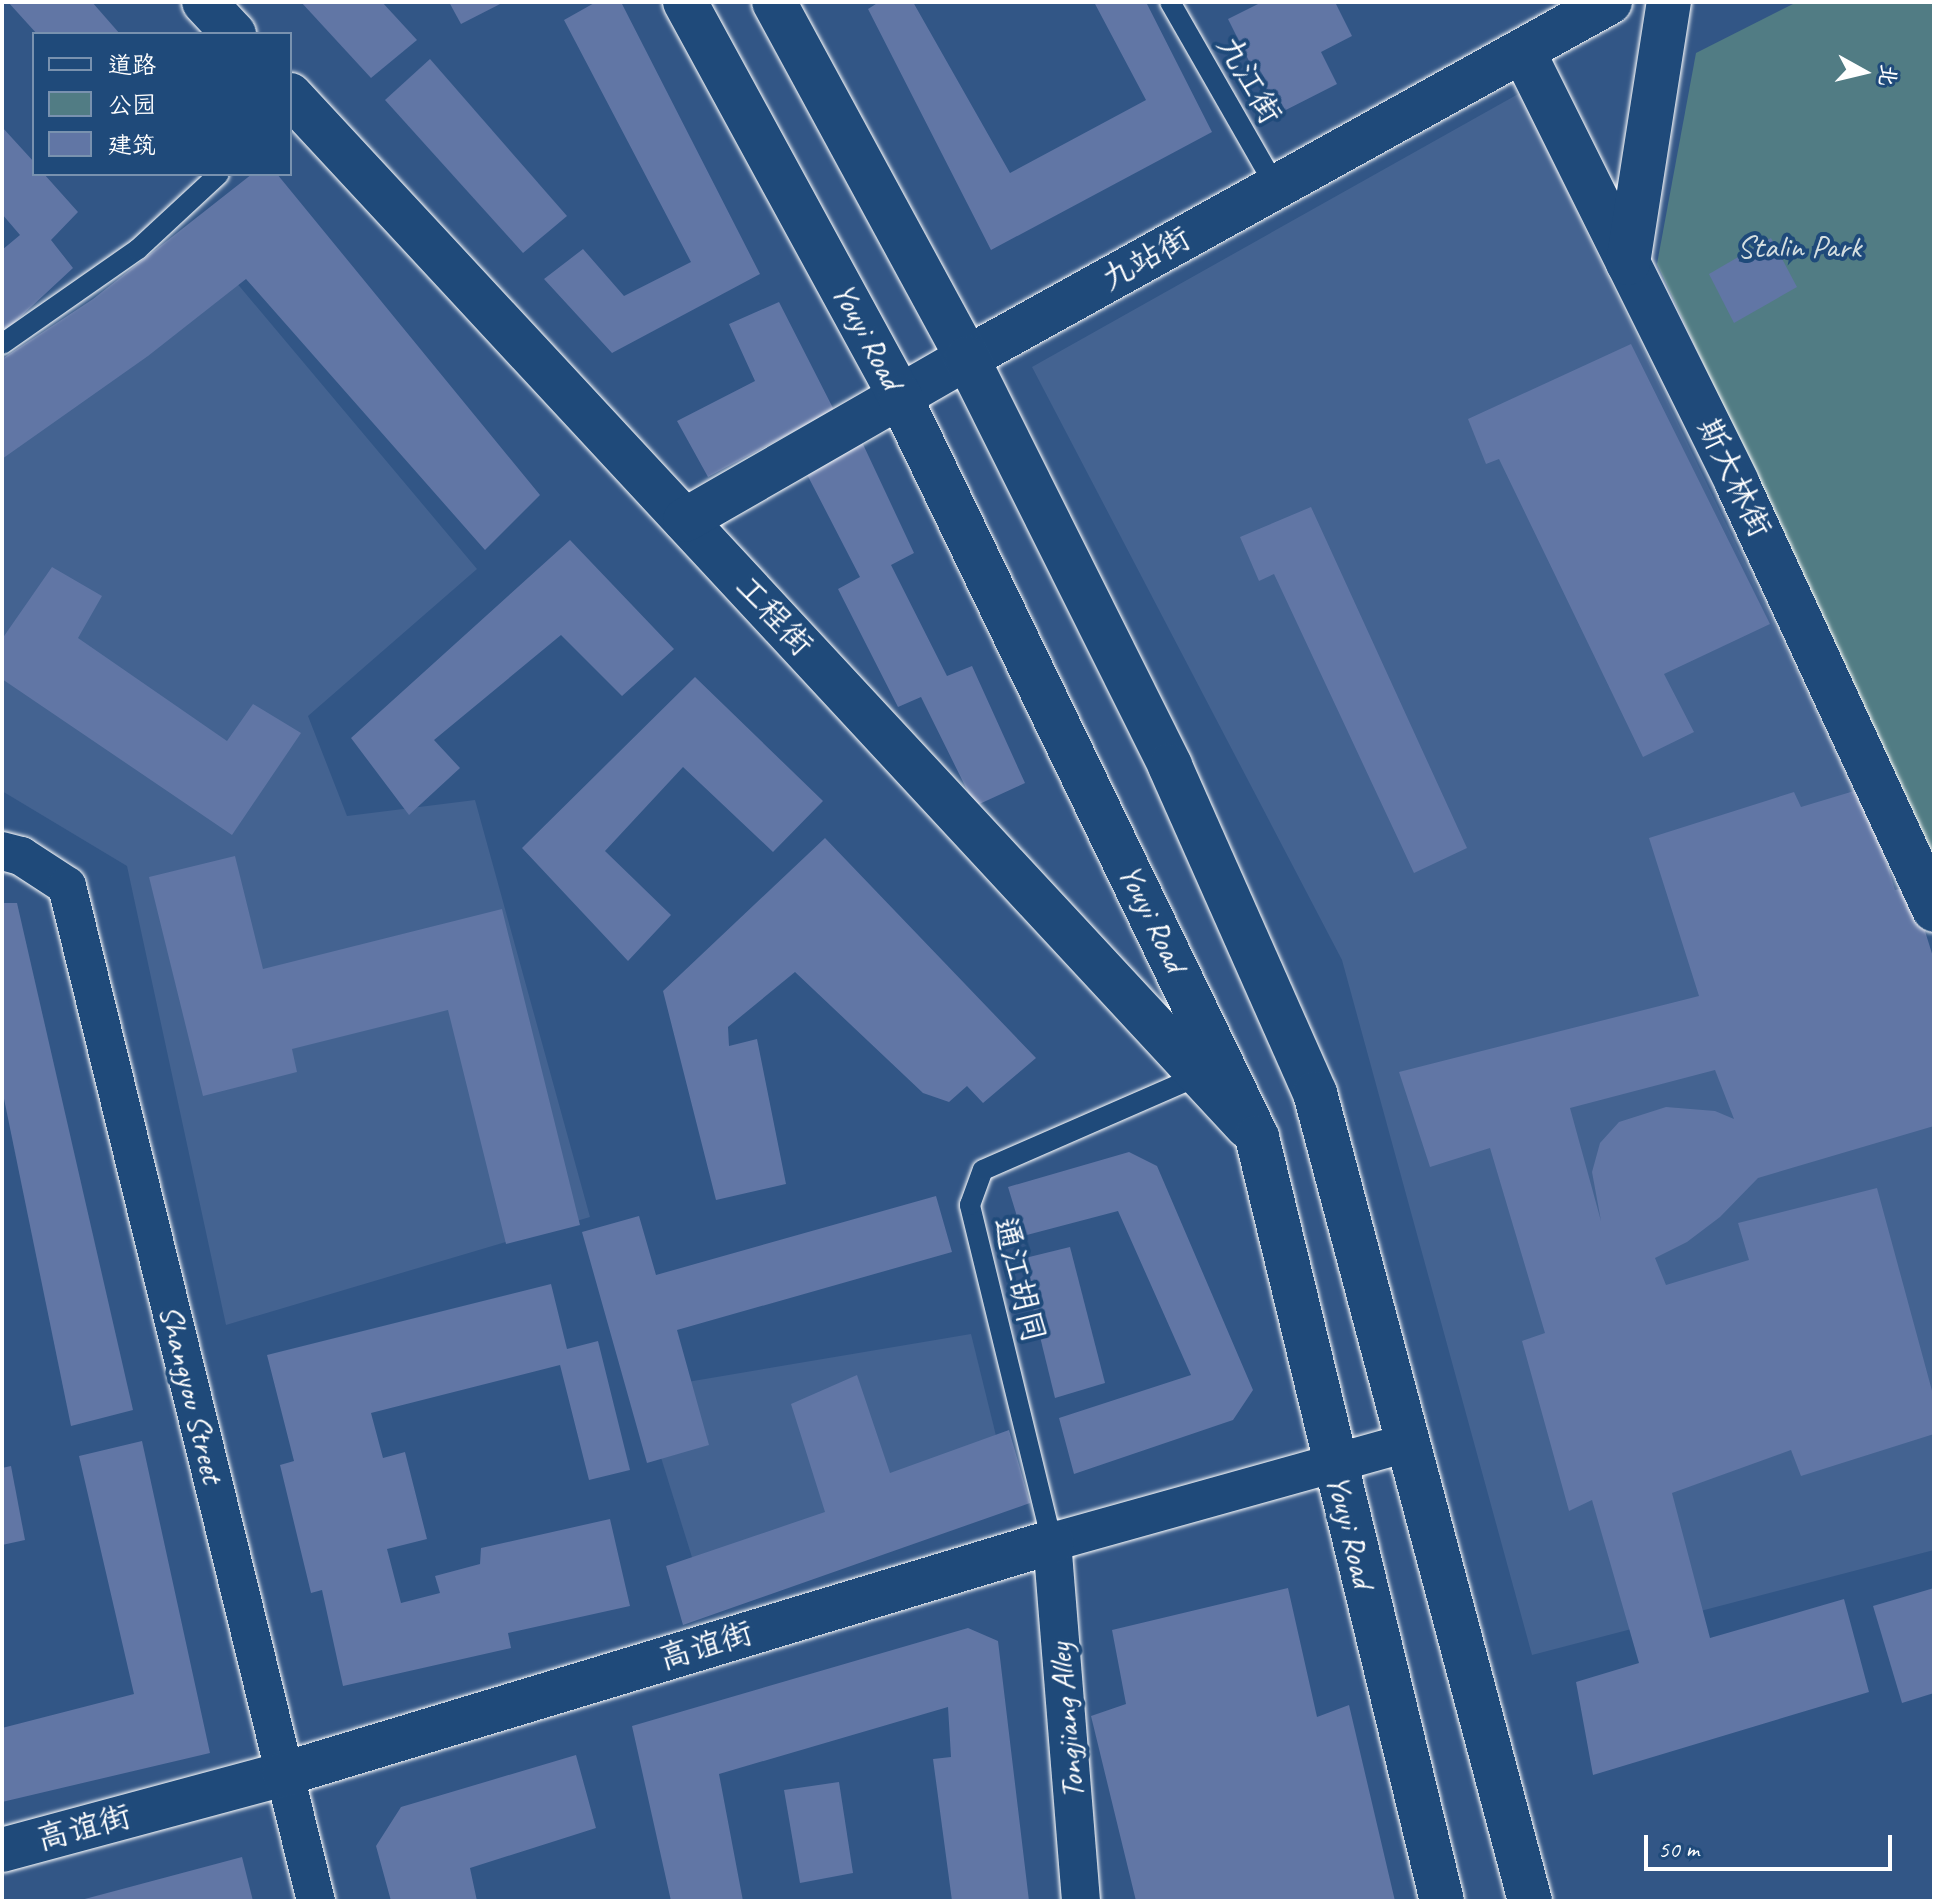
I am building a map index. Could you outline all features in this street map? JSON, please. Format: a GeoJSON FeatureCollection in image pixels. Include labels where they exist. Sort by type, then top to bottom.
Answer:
{"type":"FeatureCollection","features":[{"type":"Feature","properties":{"kind":"main road"},"geometry":{"type":"LineString","coordinates":[[204,2],[232,32]]}},
{"type":"Feature","properties":{"kind":"main road","name":"Youyi Road"},"geometry":{"type":"LineString","coordinates":[[685,2],[900,397],[1257,1137],[1442,1901]]}},
{"type":"Feature","properties":{"kind":"main road"},"geometry":{"type":"LineString","coordinates":[[774,2],[967,358],[1170,766],[1315,1093],[1530,1901]]}},
{"type":"Feature","properties":{"kind":"main road","name":"九站街"},"geometry":{"type":"LineString","coordinates":[[685,520],[967,358],[1610,2]]}},
{"type":"Feature","properties":{"kind":"main road"},"geometry":{"type":"LineString","coordinates":[[1628,263],[1669,2]]}},
{"type":"Feature","properties":{"kind":"main road","name":"斯大林街"},"geometry":{"type":"LineString","coordinates":[[1523,51],[1737,483],[1934,910]]}},
{"type":"Feature","properties":{"kind":"main road","name":"工程街"},"geometry":{"type":"LineString","coordinates":[[292,101],[1257,1137]]}},
{"type":"Feature","properties":{"kind":"main road","name":"高谊街"},"geometry":{"type":"LineString","coordinates":[[2,1850],[284,1774],[1052,1542]]}},
{"type":"Feature","properties":{"kind":"street","name":"Shangyou Street"},"geometry":{"type":"LineString","coordinates":[[2,851],[21,856],[67,886],[316,1901]]}},
{"type":"Feature","properties":{"kind":"street","name":"高谊街"},"geometry":{"type":"LineString","coordinates":[[1052,1542],[1409,1442]]}},
{"type":"Feature","properties":{"kind":"street","name":"Tongjiang Alley"},"geometry":{"type":"LineString","coordinates":[[1052,1542],[1081,1901]]}},
{"type":"Feature","properties":{"kind":"lane","name":"九江街"},"geometry":{"type":"LineString","coordinates":[[1170,2],[1276,187]]}},
{"type":"Feature","properties":{"kind":"lane"},"geometry":{"type":"LineString","coordinates":[[2,344],[138,249],[217,176]]}},
{"type":"Feature","properties":{"kind":"lane","name":"通江胡同"},"geometry":{"type":"LineString","coordinates":[[1052,1542],[970,1205],[983,1170],[1200,1075]]}},
{"type":"Feature","properties":{"kind":"shaded area"},"geometry":{"type":"Polygon","coordinates":[[[1520,93],[1876,837],[1934,983],[1934,1550],[1532,1655],[1342,960],[1032,367],[1520,93]]]}},
{"type":"Feature","properties":{"kind":"shaded area"},"geometry":{"type":"Polygon","coordinates":[[[225,269],[477,569],[308,716],[347,816],[475,800],[590,1217],[226,1325],[127,866],[2,791],[2,449],[225,269]]]}},
{"type":"Feature","properties":{"kind":"shaded area"},"geometry":{"type":"Polygon","coordinates":[[[971,1334],[1013,1505],[709,1612],[640,1390],[971,1334]]]}},
{"type":"Feature","properties":{"kind":"green space","name":"Stalin Park"},"geometry":{"type":"Polygon","coordinates":[[[1797,2],[1934,2],[1934,860],[1657,264],[1696,53],[1797,2]]]}},
{"type":"Feature","properties":{"kind":"building"},"geometry":{"type":"Polygon","coordinates":[[[8,2],[92,2],[118,32],[35,32],[8,2]]]}},
{"type":"Feature","properties":{"kind":"building"},"geometry":{"type":"Polygon","coordinates":[[[301,2],[382,2],[417,40],[371,78],[301,2]]]}},
{"type":"Feature","properties":{"kind":"building"},"geometry":{"type":"Polygon","coordinates":[[[449,2],[504,2],[461,24],[449,2]]]}},
{"type":"Feature","properties":{"kind":"building"},"geometry":{"type":"Polygon","coordinates":[[[596,2],[621,2],[760,274],[612,353],[544,279],[583,249],[624,296],[691,262],[564,20],[596,2]]]}},
{"type":"Feature","properties":{"kind":"building"},"geometry":{"type":"Polygon","coordinates":[[[879,2],[913,2],[1010,173],[1146,100],[1094,2],[1146,2],[1212,132],[991,250],[868,9],[879,2]]]}},
{"type":"Feature","properties":{"kind":"building"},"geometry":{"type":"Polygon","coordinates":[[[1262,2],[1335,2],[1352,36],[1321,52],[1337,84],[1276,115],[1228,19],[1262,2]]]}},
{"type":"Feature","properties":{"kind":"building"},"geometry":{"type":"Polygon","coordinates":[[[430,59],[567,216],[523,253],[385,100],[430,59]]]}},
{"type":"Feature","properties":{"kind":"building"},"geometry":{"type":"Polygon","coordinates":[[[2,127],[32,160],[32,176],[46,176],[78,212],[51,240],[73,268],[2,334],[2,250],[20,235],[2,214],[2,127]]]}},
{"type":"Feature","properties":{"kind":"building"},"geometry":{"type":"Polygon","coordinates":[[[249,176],[279,176],[540,495],[485,550],[246,279],[148,356],[2,459],[2,359],[93,299],[249,176]]]}},
{"type":"Feature","properties":{"kind":"building"},"geometry":{"type":"Polygon","coordinates":[[[1771,238],[1797,287],[1734,323],[1709,274],[1771,238]]]}},
{"type":"Feature","properties":{"kind":"building"},"geometry":{"type":"Polygon","coordinates":[[[779,302],[834,410],[708,477],[677,421],[755,381],[729,324],[779,302]]]}},
{"type":"Feature","properties":{"kind":"building"},"geometry":{"type":"Polygon","coordinates":[[[1631,344],[1770,624],[1664,674],[1694,732],[1643,757],[1499,459],[1486,464],[1468,419],[1631,344]]]}},
{"type":"Feature","properties":{"kind":"building"},"geometry":{"type":"Polygon","coordinates":[[[854,425],[914,553],[891,565],[947,676],[972,666],[1025,783],[975,806],[921,697],[898,707],[838,589],[860,577],[798,457],[854,425]]]}},
{"type":"Feature","properties":{"kind":"building"},"geometry":{"type":"Polygon","coordinates":[[[1311,507],[1467,848],[1414,873],[1274,574],[1259,581],[1240,537],[1311,507]]]}},
{"type":"Feature","properties":{"kind":"building"},"geometry":{"type":"Polygon","coordinates":[[[570,540],[674,649],[622,696],[561,635],[434,740],[460,768],[409,815],[351,738],[570,540]]]}},
{"type":"Feature","properties":{"kind":"building"},"geometry":{"type":"Polygon","coordinates":[[[52,567],[102,596],[78,638],[227,741],[253,704],[301,733],[232,835],[2,679],[2,639],[52,567]]]}},
{"type":"Feature","properties":{"kind":"building"},"geometry":{"type":"Polygon","coordinates":[[[695,677],[823,801],[773,852],[683,767],[605,851],[671,915],[628,961],[522,848],[695,677]]]}},
{"type":"Feature","properties":{"kind":"building"},"geometry":{"type":"Polygon","coordinates":[[[1864,788],[1895,890],[1911,886],[1934,960],[1934,1126],[1758,1178],[1720,1217],[1687,1242],[1655,1258],[1666,1285],[1749,1260],[1738,1223],[1877,1188],[1934,1398],[1934,1434],[1801,1476],[1791,1450],[1672,1493],[1710,1638],[1844,1599],[1869,1692],[1593,1775],[1576,1682],[1639,1663],[1592,1500],[1569,1511],[1522,1341],[1545,1333],[1490,1148],[1430,1167],[1399,1072],[1699,996],[1649,838],[1794,792],[1801,807],[1864,788]],[[1715,1070],[1570,1108],[1601,1221],[1592,1172],[1600,1143],[1619,1122],[1666,1107],[1715,1111],[1734,1119],[1715,1070]]]}},
{"type":"Feature","properties":{"kind":"building"},"geometry":{"type":"Polygon","coordinates":[[[825,838],[1036,1058],[983,1103],[967,1086],[949,1102],[923,1093],[795,972],[728,1027],[729,1046],[757,1039],[786,1184],[716,1200],[663,991],[825,838]]]}},
{"type":"Feature","properties":{"kind":"building"},"geometry":{"type":"Polygon","coordinates":[[[235,856],[263,969],[502,909],[580,1225],[506,1244],[448,1010],[292,1049],[297,1072],[203,1096],[149,877],[235,856]]]}},
{"type":"Feature","properties":{"kind":"building"},"geometry":{"type":"Polygon","coordinates":[[[2,903],[17,903],[133,1410],[71,1426],[2,1089],[2,903]]]}},
{"type":"Feature","properties":{"kind":"building"},"geometry":{"type":"Polygon","coordinates":[[[1129,1152],[1157,1166],[1253,1390],[1233,1420],[1074,1474],[1059,1418],[1191,1375],[1118,1211],[1023,1236],[1008,1187],[1129,1152]]]}},
{"type":"Feature","properties":{"kind":"building"},"geometry":{"type":"Polygon","coordinates":[[[936,1196],[952,1252],[677,1330],[709,1445],[647,1463],[582,1232],[639,1216],[656,1275],[936,1196]]]}},
{"type":"Feature","properties":{"kind":"building"},"geometry":{"type":"Polygon","coordinates":[[[1070,1247],[1105,1383],[1055,1398],[1021,1259],[1070,1247]]]}},
{"type":"Feature","properties":{"kind":"building"},"geometry":{"type":"Polygon","coordinates":[[[551,1284],[567,1349],[598,1341],[630,1470],[589,1480],[560,1365],[371,1413],[383,1458],[405,1452],[427,1539],[387,1549],[401,1603],[440,1593],[435,1576],[480,1564],[481,1548],[610,1519],[630,1606],[508,1633],[511,1648],[343,1686],[322,1590],[311,1593],[280,1465],[294,1461],[267,1355],[551,1284]]]}},
{"type":"Feature","properties":{"kind":"building"},"geometry":{"type":"Polygon","coordinates":[[[857,1375],[890,1473],[1009,1430],[1030,1503],[683,1625],[666,1566],[825,1512],[791,1404],[857,1375]]]}},
{"type":"Feature","properties":{"kind":"building"},"geometry":{"type":"Polygon","coordinates":[[[142,1441],[210,1753],[2,1802],[2,1728],[134,1694],[79,1456],[142,1441]]]}},
{"type":"Feature","properties":{"kind":"building"},"geometry":{"type":"Polygon","coordinates":[[[11,1466],[25,1540],[2,1545],[2,1468],[11,1466]]]}},
{"type":"Feature","properties":{"kind":"building"},"geometry":{"type":"Polygon","coordinates":[[[1288,1588],[1317,1717],[1349,1705],[1395,1901],[1136,1901],[1091,1716],[1126,1704],[1112,1630],[1288,1588]]]}},
{"type":"Feature","properties":{"kind":"building"},"geometry":{"type":"Polygon","coordinates":[[[1934,1588],[1934,1693],[1902,1703],[1873,1606],[1934,1588]]]}},
{"type":"Feature","properties":{"kind":"building"},"geometry":{"type":"Polygon","coordinates":[[[968,1628],[998,1641],[1029,1901],[952,1901],[933,1759],[951,1757],[948,1707],[719,1774],[743,1901],[671,1901],[632,1726],[968,1628]]]}},
{"type":"Feature","properties":{"kind":"building"},"geometry":{"type":"Polygon","coordinates":[[[576,1755],[596,1828],[470,1868],[477,1901],[391,1901],[376,1846],[401,1807],[576,1755]]]}},
{"type":"Feature","properties":{"kind":"building"},"geometry":{"type":"Polygon","coordinates":[[[839,1782],[853,1873],[800,1883],[784,1790],[839,1782]]]}},
{"type":"Feature","properties":{"kind":"building"},"geometry":{"type":"Polygon","coordinates":[[[242,1857],[253,1901],[81,1901],[81,1900],[242,1857]]]}}]}
